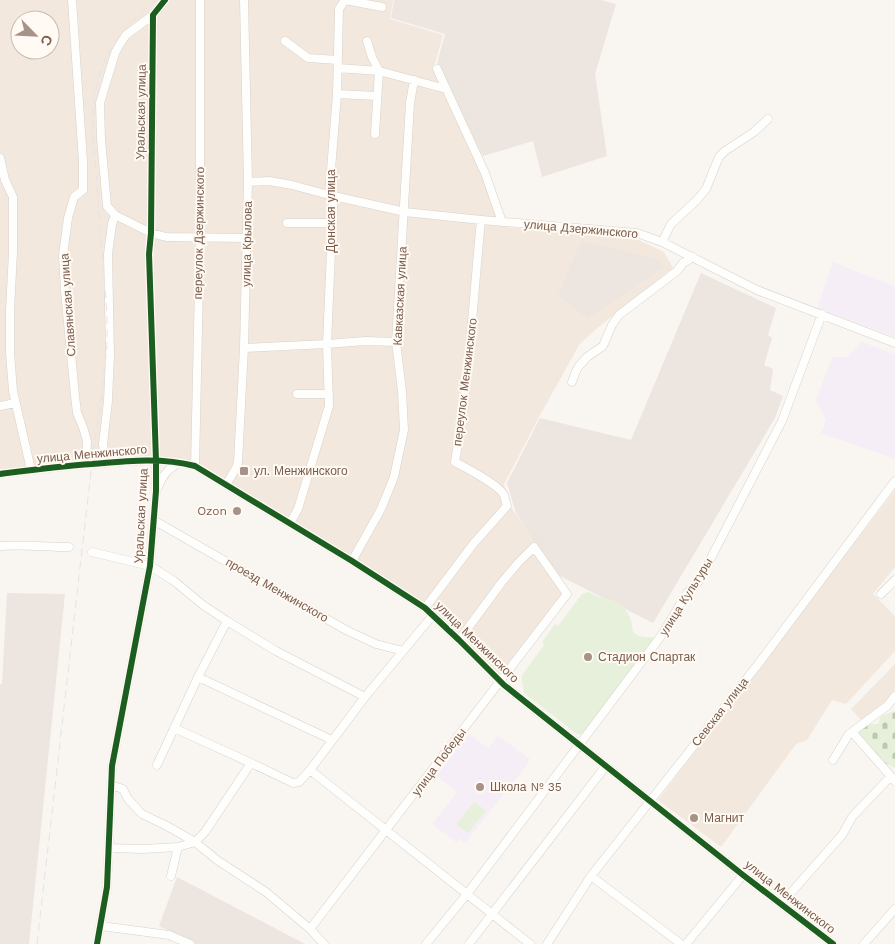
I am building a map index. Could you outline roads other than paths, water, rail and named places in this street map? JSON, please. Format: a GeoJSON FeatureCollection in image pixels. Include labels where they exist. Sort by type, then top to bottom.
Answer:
{"type":"FeatureCollection","features":[{"type":"Feature","properties":{"kind":"street","name":"Славянская улица"},"geometry":{"type":"LineString","coordinates":[[72,0],[84,161],[83,190],[74,197],[68,218],[63,254],[74,396],[77,413],[87,441],[86,464]]}},
{"type":"Feature","properties":{"kind":"street"},"geometry":{"type":"LineString","coordinates":[[165,0],[153,15],[126,36],[120,44],[115,53],[100,103],[107,206],[115,215],[151,233],[166,237],[247,238]]}},
{"type":"Feature","properties":{"kind":"street","name":"переулок Дзержинского"},"geometry":{"type":"LineString","coordinates":[[195,466],[200,238],[200,0]]}},
{"type":"Feature","properties":{"kind":"street","name":"улица Крылова"},"geometry":{"type":"LineString","coordinates":[[226,485],[238,462],[244,348],[248,182],[244,0]]}},
{"type":"Feature","properties":{"kind":"street"},"geometry":{"type":"LineString","coordinates":[[345,0],[382,6]]}},
{"type":"Feature","properties":{"kind":"street","name":"Донская улица"},"geometry":{"type":"LineString","coordinates":[[290,523],[298,509],[329,406],[327,344],[333,204],[328,195],[337,94],[340,9],[345,0]]}},
{"type":"Feature","properties":{"kind":"street","name":"Уральская улица"},"geometry":{"type":"LineString","coordinates":[[97,944],[107,887],[112,766],[150,566],[155,521],[156,460],[149,254],[151,233],[153,15]]}},
{"type":"Feature","properties":{"kind":"street"},"geometry":{"type":"LineString","coordinates":[[285,41],[308,58],[380,71],[446,89]]}},
{"type":"Feature","properties":{"kind":"street"},"geometry":{"type":"LineString","coordinates":[[367,41],[372,57],[380,71],[375,134]]}},
{"type":"Feature","properties":{"kind":"street"},"geometry":{"type":"LineString","coordinates":[[437,69],[485,173],[502,222]]}},
{"type":"Feature","properties":{"kind":"street","name":"Кавказская улица"},"geometry":{"type":"LineString","coordinates":[[352,561],[381,509],[394,477],[404,430],[402,391],[396,342],[410,104],[414,80]]}},
{"type":"Feature","properties":{"kind":"street"},"geometry":{"type":"LineString","coordinates":[[337,94],[377,96]]}},
{"type":"Feature","properties":{"kind":"street"},"geometry":{"type":"LineString","coordinates":[[662,242],[671,224],[706,190],[725,151],[754,132],[768,119]]}},
{"type":"Feature","properties":{"kind":"street"},"geometry":{"type":"LineString","coordinates":[[0,158],[5,180],[13,198],[10,354],[15,403],[31,470]]}},
{"type":"Feature","properties":{"kind":"street","name":"улица Дзержинского"},"geometry":{"type":"LineString","coordinates":[[248,182],[269,181],[292,185],[404,212],[637,233],[662,242],[758,290],[895,343]]}},
{"type":"Feature","properties":{"kind":"street"},"geometry":{"type":"LineString","coordinates":[[106,462],[103,444],[108,401],[110,354],[108,254],[115,215]]}},
{"type":"Feature","properties":{"kind":"street","name":"переулок Менжинского"},"geometry":{"type":"LineString","coordinates":[[425,608],[474,543],[507,506],[504,495],[500,490],[479,475],[455,462],[471,344],[481,220]]}},
{"type":"Feature","properties":{"kind":"street"},"geometry":{"type":"LineString","coordinates":[[287,223],[332,223]]}},
{"type":"Feature","properties":{"kind":"street"},"geometry":{"type":"LineString","coordinates":[[572,382],[576,371],[586,357],[603,346],[612,325],[619,315],[693,257]]}},
{"type":"Feature","properties":{"kind":"street","name":"улица Культуры"},"geometry":{"type":"LineString","coordinates":[[426,944],[467,894],[661,636],[687,593],[699,581],[782,421],[822,314]]}},
{"type":"Feature","properties":{"kind":"street"},"geometry":{"type":"LineString","coordinates":[[244,348],[366,340],[396,342]]}},
{"type":"Feature","properties":{"kind":"street"},"geometry":{"type":"LineString","coordinates":[[297,394],[329,394]]}},
{"type":"Feature","properties":{"kind":"street"},"geometry":{"type":"LineString","coordinates":[[0,406],[15,403]]}},
{"type":"Feature","properties":{"kind":"street","name":"улица Менжинского"},"geometry":{"type":"LineString","coordinates":[[0,474],[106,462],[156,460],[181,462],[195,466],[352,561],[425,608],[500,682],[605,767],[833,944]]}},
{"type":"Feature","properties":{"kind":"street"},"geometry":{"type":"LineString","coordinates":[[156,491],[165,472],[181,462]]}},
{"type":"Feature","properties":{"kind":"street","name":"Севская улица"},"geometry":{"type":"LineString","coordinates":[[547,944],[591,876],[759,663],[895,481]]}},
{"type":"Feature","properties":{"kind":"street","name":"проезд Менжинского"},"geometry":{"type":"LineString","coordinates":[[155,521],[346,630],[376,644],[403,651]]}},
{"type":"Feature","properties":{"kind":"street"},"geometry":{"type":"LineString","coordinates":[[0,546],[15,544],[69,547]]}},
{"type":"Feature","properties":{"kind":"street","name":"улица Победы"},"geometry":{"type":"LineString","coordinates":[[310,929],[567,594],[534,547],[502,582],[459,640]]}},
{"type":"Feature","properties":{"kind":"street"},"geometry":{"type":"LineString","coordinates":[[92,552],[150,566],[174,581],[203,605],[276,651],[365,697]]}},
{"type":"Feature","properties":{"kind":"street"},"geometry":{"type":"LineString","coordinates":[[881,594],[895,580]]}},
{"type":"Feature","properties":{"kind":"street"},"geometry":{"type":"LineString","coordinates":[[174,728],[293,783],[298,782],[310,770],[365,697],[434,615]]}},
{"type":"Feature","properties":{"kind":"street"},"geometry":{"type":"LineString","coordinates":[[157,765],[227,621]]}},
{"type":"Feature","properties":{"kind":"street"},"geometry":{"type":"LineString","coordinates":[[198,678],[332,740]]}},
{"type":"Feature","properties":{"kind":"street"},"geometry":{"type":"LineString","coordinates":[[833,760],[849,734],[886,706],[895,696]]}},
{"type":"Feature","properties":{"kind":"street"},"geometry":{"type":"LineString","coordinates":[[781,904],[842,835],[852,817],[893,779],[852,732]]}},
{"type":"Feature","properties":{"kind":"street"},"geometry":{"type":"LineString","coordinates":[[108,848],[178,847],[195,842],[205,832],[251,763]]}},
{"type":"Feature","properties":{"kind":"street"},"geometry":{"type":"LineString","coordinates":[[469,944],[605,767]]}},
{"type":"Feature","properties":{"kind":"street"},"geometry":{"type":"LineString","coordinates":[[310,770],[530,944]]}},
{"type":"Feature","properties":{"kind":"street"},"geometry":{"type":"LineString","coordinates":[[111,785],[123,789],[128,799],[142,814],[195,842],[217,860],[266,892],[310,929],[324,944]]}},
{"type":"Feature","properties":{"kind":"street"},"geometry":{"type":"LineString","coordinates":[[171,876],[178,847]]}},
{"type":"Feature","properties":{"kind":"street"},"geometry":{"type":"LineString","coordinates":[[686,944],[743,875]]}},
{"type":"Feature","properties":{"kind":"street"},"geometry":{"type":"LineString","coordinates":[[591,876],[680,944]]}},
{"type":"Feature","properties":{"kind":"street"},"geometry":{"type":"LineString","coordinates":[[864,944],[895,908]]}},
{"type":"Feature","properties":{"kind":"street"},"geometry":{"type":"LineString","coordinates":[[101,926],[169,936],[190,944]]}},
{"type":"Feature","properties":{"kind":"railway"},"geometry":{"type":"LineString","coordinates":[[37,944],[107,346],[107,314],[93,135],[95,94],[99,76],[115,43],[126,28],[156,0]]}},
{"type":"Feature","properties":{"kind":"place","name":"ул. Менжинского"},"geometry":{"type":"Point","coordinates":[244,471]}},
{"type":"Feature","properties":{"kind":"place","name":"Ozon"},"geometry":{"type":"Point","coordinates":[237,511]}},
{"type":"Feature","properties":{"kind":"place","name":"Стадион Спартак"},"geometry":{"type":"Point","coordinates":[588,657]}},
{"type":"Feature","properties":{"kind":"place","name":"Школа № 35"},"geometry":{"type":"Point","coordinates":[480,787]}},
{"type":"Feature","properties":{"kind":"place","name":"Магнит"},"geometry":{"type":"Point","coordinates":[694,818]}}]}
